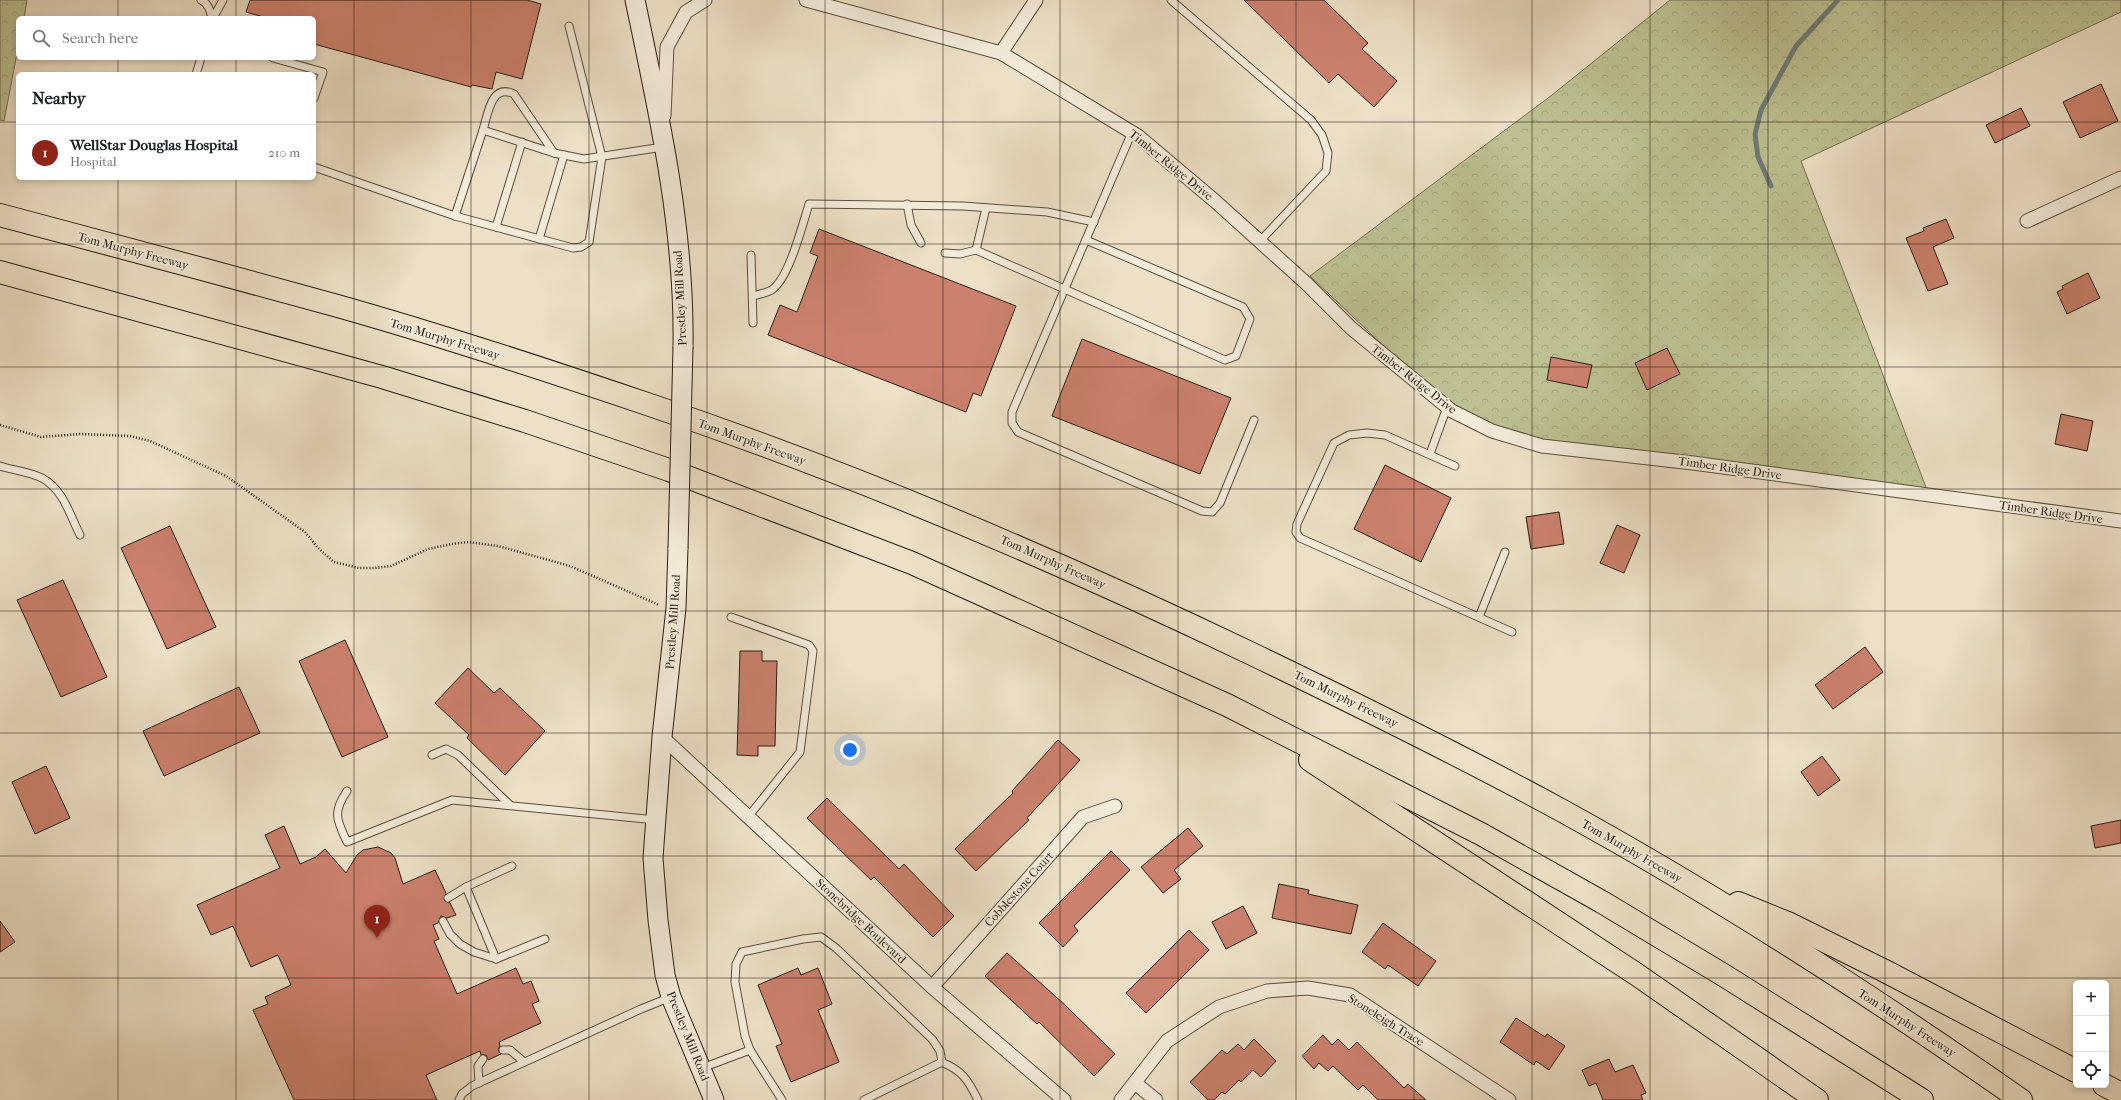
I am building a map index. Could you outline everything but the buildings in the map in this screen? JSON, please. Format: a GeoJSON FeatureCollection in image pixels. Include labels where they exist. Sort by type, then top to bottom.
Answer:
{"type":"FeatureCollection","features":[{"type":"Feature","properties":{"kind":"highway","name":"Tom Murphy Freeway"},"geometry":{"type":"LineString","coordinates":[[0,214],[337,306],[528,365],[657,408],[829,470],[988,534],[1144,602],[1399,725],[1560,810],[1694,887],[1918,1028],[2021,1100]]}},
{"type":"Feature","properties":{"kind":"highway"},"geometry":{"type":"LineString","coordinates":[[0,272],[382,377],[525,422],[669,470],[912,563],[1227,705],[1481,834],[1602,902],[1726,976],[1922,1100]]}},
{"type":"Feature","properties":{"kind":"highway"},"geometry":{"type":"LineString","coordinates":[[1227,705],[1636,974],[1817,1100]]}},
{"type":"Feature","properties":{"kind":"highway"},"geometry":{"type":"LineString","coordinates":[[1694,887],[1790,924],[1883,970],[2073,1068]]}},
{"type":"Feature","properties":{"kind":"highway"},"geometry":{"type":"LineString","coordinates":[[2109,1088],[2121,1094]]}},
{"type":"Feature","properties":{"kind":"street","name":"Prestley Mill Road"},"geometry":{"type":"LineString","coordinates":[[634,0],[664,140],[682,279],[683,347],[675,614],[662,737],[653,858],[658,920],[665,976],[671,997],[714,1100]]}},
{"type":"Feature","properties":{"kind":"street","name":"Prestley Mill Road"},"geometry":{"type":"LineString","coordinates":[[664,140],[667,48],[686,12],[705,0]]}},
{"type":"Feature","properties":{"kind":"street","name":"Timber Ridge Drive"},"geometry":{"type":"LineString","coordinates":[[806,0],[1001,53],[1132,132],[1215,201],[1260,241],[1307,284],[1351,328],[1447,407],[1492,431],[1542,446],[1693,463],[2121,521]]}},
{"type":"Feature","properties":{"kind":"street"},"geometry":{"type":"LineString","coordinates":[[1001,53],[1036,0]]}},
{"type":"Feature","properties":{"kind":"street"},"geometry":{"type":"LineString","coordinates":[[2027,221],[2121,178]]}},
{"type":"Feature","properties":{"kind":"street","name":"Stonebridge Boulevard"},"geometry":{"type":"LineString","coordinates":[[662,737],[932,986],[1064,1100]]}},
{"type":"Feature","properties":{"kind":"street","name":"Cobblestone Court"},"geometry":{"type":"LineString","coordinates":[[932,986],[1082,817],[1115,806]]}},
{"type":"Feature","properties":{"kind":"street","name":"Stoneleigh Trace"},"geometry":{"type":"LineString","coordinates":[[1121,1100],[1167,1041],[1219,1007],[1267,990],[1308,988],[1350,995],[1509,1100]]}},
{"type":"Feature","properties":{"kind":"street"},"geometry":{"type":"LineString","coordinates":[[1135,1082],[1156,1100]]}},
{"type":"Feature","properties":{"kind":"lane"},"geometry":{"type":"LineString","coordinates":[[200,0],[206,2],[212,16]]}},
{"type":"Feature","properties":{"kind":"lane"},"geometry":{"type":"LineString","coordinates":[[213,16],[223,0]]}},
{"type":"Feature","properties":{"kind":"lane"},"geometry":{"type":"LineString","coordinates":[[1171,0],[1311,120],[1322,135],[1328,153],[1326,171],[1260,241]]}},
{"type":"Feature","properties":{"kind":"lane"},"geometry":{"type":"LineString","coordinates":[[316,168],[455,216],[573,248],[581,247],[589,242],[602,157],[569,26]]}},
{"type":"Feature","properties":{"kind":"lane"},"geometry":{"type":"LineString","coordinates":[[197,72],[200,60]]}},
{"type":"Feature","properties":{"kind":"lane"},"geometry":{"type":"LineString","coordinates":[[280,60],[323,72],[316,92]]}},
{"type":"Feature","properties":{"kind":"lane"},"geometry":{"type":"LineString","coordinates":[[455,216],[493,97],[499,92],[506,90],[514,94],[554,153]]}},
{"type":"Feature","properties":{"kind":"lane"},"geometry":{"type":"LineString","coordinates":[[483,130],[554,153],[584,159],[602,157],[664,140]]}},
{"type":"Feature","properties":{"kind":"lane"},"geometry":{"type":"LineString","coordinates":[[1132,132],[1012,412],[1012,423],[1018,432],[1202,510],[1212,512],[1220,503],[1254,420]]}},
{"type":"Feature","properties":{"kind":"lane"},"geometry":{"type":"LineString","coordinates":[[496,227],[522,142]]}},
{"type":"Feature","properties":{"kind":"lane"},"geometry":{"type":"LineString","coordinates":[[538,239],[564,155]]}},
{"type":"Feature","properties":{"kind":"lane"},"geometry":{"type":"LineString","coordinates":[[753,296],[771,290],[780,282],[794,249],[809,204],[908,204],[986,208],[1047,212],[1094,222]]}},
{"type":"Feature","properties":{"kind":"lane"},"geometry":{"type":"LineString","coordinates":[[908,204],[911,225],[921,243]]}},
{"type":"Feature","properties":{"kind":"lane"},"geometry":{"type":"LineString","coordinates":[[976,250],[986,208]]}},
{"type":"Feature","properties":{"kind":"lane"},"geometry":{"type":"LineString","coordinates":[[944,252],[960,254],[976,250],[1225,360],[1236,356],[1250,319],[1243,307],[1086,240]]}},
{"type":"Feature","properties":{"kind":"lane"},"geometry":{"type":"LineString","coordinates":[[751,255],[754,323]]}},
{"type":"Feature","properties":{"kind":"lane"},"geometry":{"type":"LineString","coordinates":[[1430,454],[1447,407]]}},
{"type":"Feature","properties":{"kind":"lane"},"geometry":{"type":"LineString","coordinates":[[1454,466],[1385,435],[1367,433],[1349,435],[1334,443],[1297,524],[1296,532],[1300,538],[1512,632]]}},
{"type":"Feature","properties":{"kind":"lane"},"geometry":{"type":"LineString","coordinates":[[0,466],[42,477],[55,486],[63,498],[80,535]]}},
{"type":"Feature","properties":{"kind":"lane"},"geometry":{"type":"LineString","coordinates":[[1479,617],[1505,552]]}},
{"type":"Feature","properties":{"kind":"lane"},"geometry":{"type":"LineString","coordinates":[[731,617],[809,645],[813,651],[800,752],[748,817]]}},
{"type":"Feature","properties":{"kind":"lane"},"geometry":{"type":"LineString","coordinates":[[432,755],[446,749],[458,755],[510,805]]}},
{"type":"Feature","properties":{"kind":"lane"},"geometry":{"type":"LineString","coordinates":[[347,791],[339,803],[336,819],[347,842],[452,800],[656,820]]}},
{"type":"Feature","properties":{"kind":"lane"},"geometry":{"type":"LineString","coordinates":[[448,898],[466,887],[512,866]]}},
{"type":"Feature","properties":{"kind":"lane"},"geometry":{"type":"LineString","coordinates":[[466,887],[496,959]]}},
{"type":"Feature","properties":{"kind":"lane"},"geometry":{"type":"LineString","coordinates":[[443,921],[450,934],[460,944],[474,952],[496,959],[545,939]]}},
{"type":"Feature","properties":{"kind":"lane"},"geometry":{"type":"LineString","coordinates":[[782,1100],[750,1050],[745,1036],[735,982],[736,964],[742,952],[803,939],[821,937],[836,948],[932,1039],[940,1051],[941,1062]]}},
{"type":"Feature","properties":{"kind":"lane"},"geometry":{"type":"LineString","coordinates":[[459,1100],[462,1094],[479,1083],[641,1009],[671,997]]}},
{"type":"Feature","properties":{"kind":"lane"},"geometry":{"type":"LineString","coordinates":[[502,1050],[510,1050],[524,1062]]}},
{"type":"Feature","properties":{"kind":"lane"},"geometry":{"type":"LineString","coordinates":[[701,1068],[750,1050]]}},
{"type":"Feature","properties":{"kind":"lane"},"geometry":{"type":"LineString","coordinates":[[479,1083],[478,1066],[483,1060]]}},
{"type":"Feature","properties":{"kind":"lane"},"geometry":{"type":"LineString","coordinates":[[864,1100],[941,1062],[956,1068],[964,1076],[978,1100]]}},
{"type":"Feature","properties":{"kind":"path"},"geometry":{"type":"LineString","coordinates":[[0,425],[41,437],[80,434],[130,436],[150,440],[226,476],[305,532],[318,548],[334,562],[359,568],[373,568],[390,566],[428,549],[452,544],[468,542],[498,546],[570,566],[595,575],[622,590],[654,603],[675,614]]}},
{"type":"Feature","properties":{"kind":"green space"},"geometry":{"type":"Polygon","coordinates":[[[0,0],[27,0],[24,16],[16,16],[16,58],[4,121],[0,120],[0,0]]]}},
{"type":"Feature","properties":{"kind":"green space"},"geometry":{"type":"Polygon","coordinates":[[[1670,0],[2121,0],[2121,12],[1801,161],[1929,495],[1542,446],[1452,411],[1310,276],[1552,95],[1670,0]]]}},
{"type":"Feature","properties":{"kind":"waterway"},"geometry":{"type":"LineString","coordinates":[[1771,186],[1758,157],[1755,134],[1761,110],[1796,46],[1838,0]]}},
{"type":"Feature","properties":{"kind":"place","name":"WellStar Douglas Hospital"},"geometry":{"type":"Point","coordinates":[377,938]}}]}
